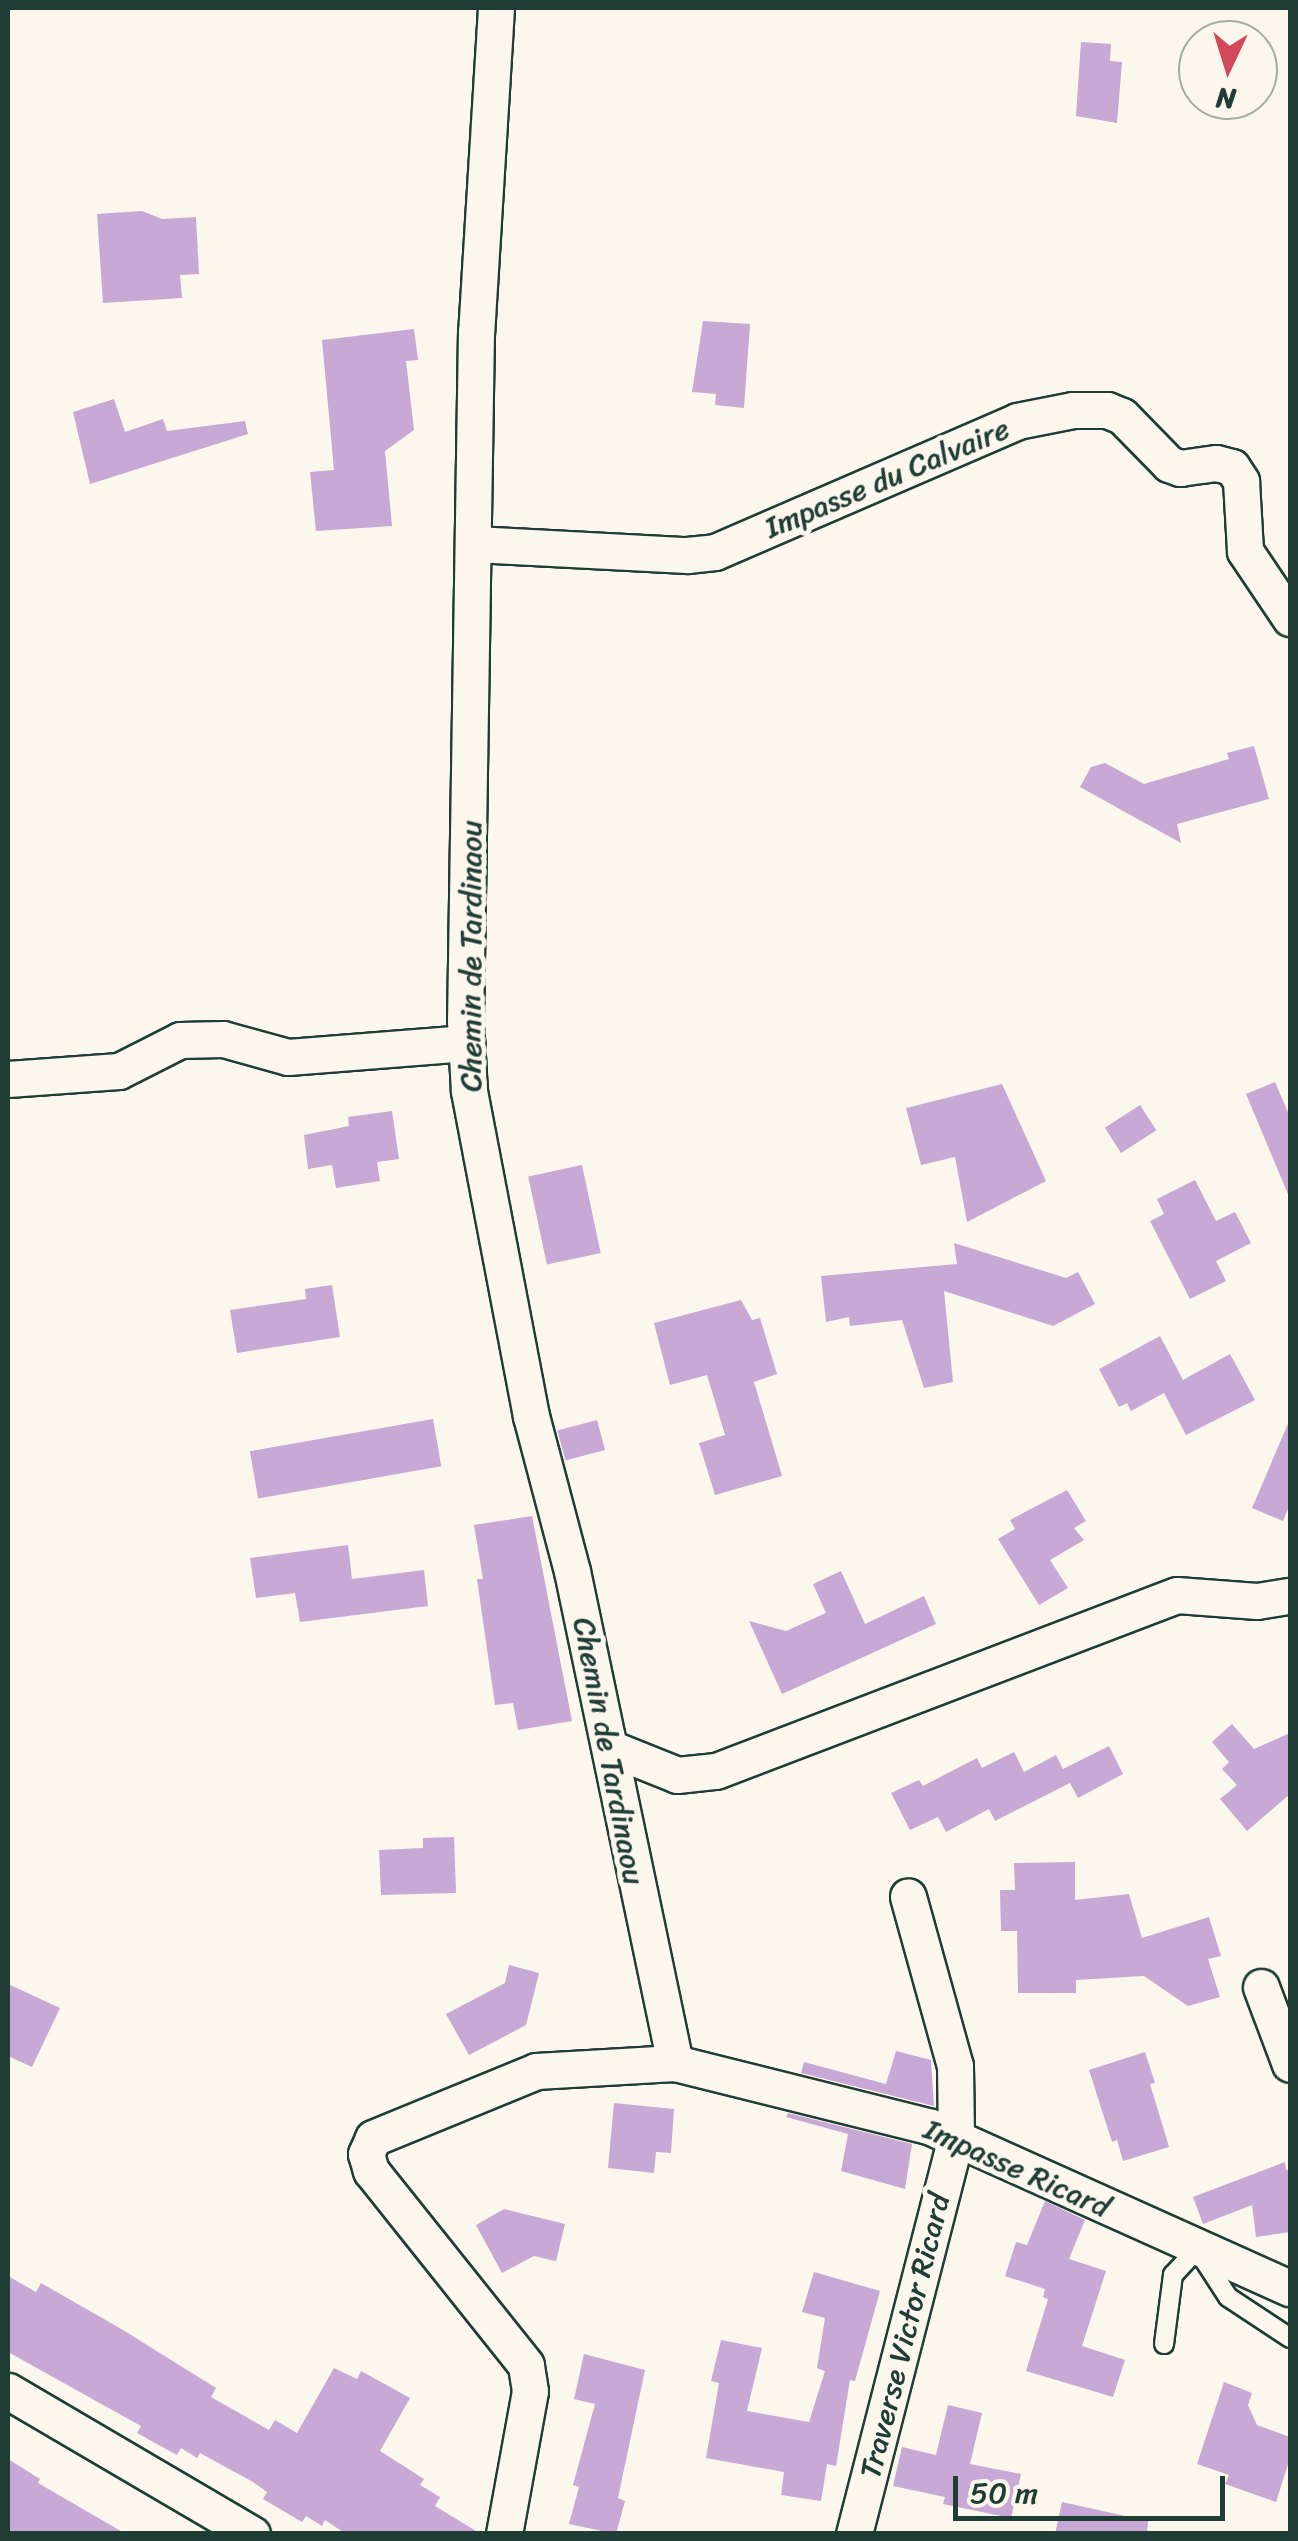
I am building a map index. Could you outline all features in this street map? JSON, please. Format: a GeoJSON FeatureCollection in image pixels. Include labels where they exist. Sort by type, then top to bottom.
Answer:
{"type":"FeatureCollection","features":[{"type":"Feature","properties":{"kind":"street","name":"Chemin de Tardinaou"},"geometry":{"type":"LineString","coordinates":[[496,8],[476,331],[466,1042],[469,1091],[517,1346],[610,1748],[675,2063]]}},
{"type":"Feature","properties":{"kind":"street","name":"Impasse du Calvaire"},"geometry":{"type":"LineString","coordinates":[[474,544],[687,555],[715,552],[1018,421],[1074,410],[1107,410],[1122,416],[1169,464],[1180,468],[1216,463],[1232,467],[1241,481],[1245,551],[1290,618]]}},
{"type":"Feature","properties":{"kind":"street"},"geometry":{"type":"LineString","coordinates":[[8,1079],[119,1071],[180,1040],[222,1040],[288,1057],[466,1042]]}},
{"type":"Feature","properties":{"kind":"street"},"geometry":{"type":"LineString","coordinates":[[610,1748],[678,1776],[716,1772],[1177,1595],[1257,1601],[1290,1596]]}},
{"type":"Feature","properties":{"kind":"street","name":"Traverse Victor Ricard"},"geometry":{"type":"LineString","coordinates":[[854,2534],[956,2138],[955,2066],[908,1896]]}},
{"type":"Feature","properties":{"kind":"street"},"geometry":{"type":"LineString","coordinates":[[1261,1986],[1290,2064]]}},
{"type":"Feature","properties":{"kind":"street","name":"Impasse Ricard"},"geometry":{"type":"LineString","coordinates":[[504,2534],[530,2391],[526,2365],[370,2171],[366,2154],[373,2138],[536,2071],[675,2063],[931,2127],[1290,2288]]}},
{"type":"Feature","properties":{"kind":"street"},"geometry":{"type":"LineString","coordinates":[[8,2391],[252,2534]]}},
{"type":"Feature","properties":{"kind":"lane"},"geometry":{"type":"LineString","coordinates":[[1164,2344],[1173,2274],[1197,2249],[1228,2296],[1290,2338]]}},
{"type":"Feature","properties":{"kind":"building"},"geometry":{"type":"Polygon","coordinates":[[[1081,42],[1111,44],[1110,61],[1122,62],[1117,123],[1076,116],[1081,42]]]}},
{"type":"Feature","properties":{"kind":"building"},"geometry":{"type":"Polygon","coordinates":[[[142,211],[162,219],[196,217],[199,274],[180,275],[182,298],[103,303],[97,214],[142,211]]]}},
{"type":"Feature","properties":{"kind":"building"},"geometry":{"type":"Polygon","coordinates":[[[703,321],[750,324],[744,408],[715,405],[716,394],[692,392],[703,321]]]}},
{"type":"Feature","properties":{"kind":"building"},"geometry":{"type":"Polygon","coordinates":[[[414,329],[418,360],[406,361],[414,430],[385,451],[392,526],[316,531],[310,472],[334,470],[322,340],[414,329]]]}},
{"type":"Feature","properties":{"kind":"building"},"geometry":{"type":"Polygon","coordinates":[[[114,399],[125,432],[163,419],[167,431],[245,421],[248,434],[90,484],[73,412],[114,399]]]}},
{"type":"Feature","properties":{"kind":"building"},"geometry":{"type":"Polygon","coordinates":[[[1254,746],[1269,799],[1177,824],[1181,843],[1080,787],[1091,767],[1105,763],[1144,784],[1229,759],[1227,753],[1254,746]]]}},
{"type":"Feature","properties":{"kind":"building"},"geometry":{"type":"Polygon","coordinates":[[[1275,1082],[1290,1117],[1290,1199],[1246,1094],[1275,1082]]]}},
{"type":"Feature","properties":{"kind":"building"},"geometry":{"type":"Polygon","coordinates":[[[1002,1084],[1046,1181],[967,1222],[955,1157],[921,1165],[906,1108],[1002,1084]]]}},
{"type":"Feature","properties":{"kind":"building"},"geometry":{"type":"Polygon","coordinates":[[[1140,1105],[1156,1130],[1121,1153],[1105,1128],[1140,1105]]]}},
{"type":"Feature","properties":{"kind":"building"},"geometry":{"type":"Polygon","coordinates":[[[392,1111],[399,1159],[377,1162],[380,1181],[336,1188],[332,1165],[308,1169],[304,1135],[349,1126],[348,1117],[392,1111]]]}},
{"type":"Feature","properties":{"kind":"building"},"geometry":{"type":"Polygon","coordinates":[[[582,1165],[601,1253],[547,1264],[528,1176],[582,1165]]]}},
{"type":"Feature","properties":{"kind":"building"},"geometry":{"type":"Polygon","coordinates":[[[1195,1180],[1216,1221],[1235,1212],[1251,1243],[1216,1261],[1226,1281],[1190,1299],[1150,1221],[1164,1214],[1157,1199],[1195,1180]]]}},
{"type":"Feature","properties":{"kind":"building"},"geometry":{"type":"Polygon","coordinates":[[[954,1243],[1066,1278],[1078,1272],[1095,1304],[1053,1326],[944,1291],[953,1382],[924,1388],[902,1320],[850,1326],[849,1317],[826,1322],[821,1276],[957,1264],[954,1243]]]}},
{"type":"Feature","properties":{"kind":"building"},"geometry":{"type":"Polygon","coordinates":[[[332,1285],[340,1337],[237,1353],[230,1310],[306,1299],[305,1289],[332,1285]]]}},
{"type":"Feature","properties":{"kind":"building"},"geometry":{"type":"Polygon","coordinates":[[[741,1300],[752,1320],[760,1318],[777,1374],[754,1382],[782,1476],[715,1495],[699,1443],[725,1435],[707,1375],[670,1385],[654,1323],[741,1300]]]}},
{"type":"Feature","properties":{"kind":"building"},"geometry":{"type":"Polygon","coordinates":[[[1160,1336],[1183,1380],[1230,1354],[1255,1400],[1186,1435],[1164,1393],[1131,1411],[1127,1403],[1119,1407],[1099,1369],[1160,1336]]]}},
{"type":"Feature","properties":{"kind":"building"},"geometry":{"type":"Polygon","coordinates":[[[433,1419],[441,1466],[258,1499],[250,1451],[433,1419]]]}},
{"type":"Feature","properties":{"kind":"building"},"geometry":{"type":"Polygon","coordinates":[[[1290,1419],[1290,1504],[1283,1521],[1252,1508],[1290,1419]]]}},
{"type":"Feature","properties":{"kind":"building"},"geometry":{"type":"Polygon","coordinates":[[[597,1420],[605,1450],[565,1461],[557,1431],[597,1420]]]}},
{"type":"Feature","properties":{"kind":"building"},"geometry":{"type":"Polygon","coordinates":[[[1067,1490],[1086,1521],[1074,1528],[1084,1540],[1050,1560],[1068,1588],[1039,1605],[998,1539],[1015,1529],[1010,1520],[1067,1490]]]}},
{"type":"Feature","properties":{"kind":"building"},"geometry":{"type":"Polygon","coordinates":[[[532,1516],[572,1721],[518,1730],[513,1703],[495,1705],[477,1579],[483,1579],[474,1525],[532,1516]]]}},
{"type":"Feature","properties":{"kind":"building"},"geometry":{"type":"Polygon","coordinates":[[[348,1545],[352,1579],[424,1570],[428,1606],[300,1622],[295,1593],[256,1598],[250,1558],[348,1545]]]}},
{"type":"Feature","properties":{"kind":"building"},"geometry":{"type":"Polygon","coordinates":[[[841,1571],[865,1624],[924,1596],[936,1624],[782,1694],[749,1621],[786,1631],[826,1613],[813,1584],[841,1571]]]}},
{"type":"Feature","properties":{"kind":"building"},"geometry":{"type":"Polygon","coordinates":[[[1232,1724],[1254,1749],[1290,1733],[1290,1794],[1247,1831],[1220,1799],[1237,1785],[1222,1769],[1229,1762],[1212,1742],[1232,1724]]]}},
{"type":"Feature","properties":{"kind":"building"},"geometry":{"type":"Polygon","coordinates":[[[1109,1746],[1123,1774],[1078,1798],[1070,1783],[995,1821],[989,1809],[946,1832],[938,1817],[910,1830],[891,1793],[919,1780],[923,1786],[977,1758],[982,1768],[1014,1752],[1024,1772],[1056,1755],[1063,1769],[1109,1746]]]}},
{"type":"Feature","properties":{"kind":"building"},"geometry":{"type":"Polygon","coordinates":[[[454,1837],[456,1893],[381,1895],[379,1850],[423,1848],[423,1838],[454,1837]]]}},
{"type":"Feature","properties":{"kind":"building"},"geometry":{"type":"Polygon","coordinates":[[[1075,1862],[1075,1900],[1129,1894],[1142,1938],[1209,1917],[1221,1956],[1208,1959],[1220,1997],[1188,2006],[1144,1976],[1076,1980],[1076,1993],[1018,1993],[1017,1931],[1001,1931],[1000,1890],[1015,1890],[1014,1863],[1075,1862]]]}},
{"type":"Feature","properties":{"kind":"building"},"geometry":{"type":"Polygon","coordinates":[[[509,1965],[539,1973],[526,2025],[469,2055],[446,2014],[505,1983],[509,1965]]]}},
{"type":"Feature","properties":{"kind":"building"},"geometry":{"type":"Polygon","coordinates":[[[8,1984],[60,2008],[32,2067],[8,2056],[8,1984]]]}},
{"type":"Feature","properties":{"kind":"building"},"geometry":{"type":"Polygon","coordinates":[[[896,2051],[931,2060],[934,2106],[801,2073],[804,2062],[886,2084],[896,2051]]]}},
{"type":"Feature","properties":{"kind":"building"},"geometry":{"type":"Polygon","coordinates":[[[1145,2052],[1169,2147],[1123,2161],[1117,2140],[1112,2142],[1089,2070],[1145,2052]]]}},
{"type":"Feature","properties":{"kind":"building"},"geometry":{"type":"Polygon","coordinates":[[[614,2103],[674,2109],[671,2153],[656,2152],[654,2173],[608,2168],[614,2103]]]}},
{"type":"Feature","properties":{"kind":"building"},"geometry":{"type":"Polygon","coordinates":[[[788,2113],[912,2144],[905,2189],[841,2171],[848,2134],[786,2117],[788,2113]]]}},
{"type":"Feature","properties":{"kind":"building"},"geometry":{"type":"Polygon","coordinates":[[[1285,2162],[1286,2170],[1290,2169],[1290,2232],[1256,2237],[1252,2205],[1203,2224],[1193,2197],[1285,2162]]]}},
{"type":"Feature","properties":{"kind":"building"},"geometry":{"type":"Polygon","coordinates":[[[1045,2201],[1085,2220],[1069,2259],[1106,2271],[1082,2346],[1125,2360],[1113,2397],[1026,2371],[1048,2299],[1043,2297],[1045,2289],[1005,2276],[1016,2242],[1027,2245],[1045,2201]]]}},
{"type":"Feature","properties":{"kind":"building"},"geometry":{"type":"Polygon","coordinates":[[[504,2209],[565,2224],[556,2261],[534,2256],[502,2273],[476,2225],[504,2209]]]}},
{"type":"Feature","properties":{"kind":"building"},"geometry":{"type":"Polygon","coordinates":[[[814,2272],[880,2291],[855,2381],[850,2380],[836,2466],[827,2464],[821,2501],[781,2495],[784,2472],[706,2458],[719,2383],[711,2381],[721,2340],[762,2348],[747,2411],[809,2422],[825,2371],[817,2368],[825,2318],[802,2312],[814,2272]]]}},
{"type":"Feature","properties":{"kind":"building"},"geometry":{"type":"Polygon","coordinates":[[[8,2276],[36,2292],[41,2283],[123,2330],[216,2388],[211,2397],[269,2430],[275,2420],[297,2433],[334,2368],[357,2379],[361,2371],[410,2398],[380,2451],[424,2479],[420,2485],[440,2497],[435,2506],[481,2534],[346,2534],[325,2520],[322,2526],[306,2516],[302,2522],[263,2499],[267,2492],[253,2482],[200,2453],[197,2458],[181,2448],[177,2455],[137,2433],[141,2426],[8,2352],[8,2276]]]}},
{"type":"Feature","properties":{"kind":"building"},"geometry":{"type":"Polygon","coordinates":[[[584,2354],[645,2370],[618,2498],[625,2501],[616,2534],[569,2524],[579,2487],[573,2485],[595,2404],[574,2399],[584,2354]]]}},
{"type":"Feature","properties":{"kind":"building"},"geometry":{"type":"Polygon","coordinates":[[[1224,2382],[1252,2393],[1248,2405],[1257,2425],[1290,2437],[1290,2458],[1276,2502],[1225,2484],[1229,2475],[1197,2464],[1224,2382]]]}},
{"type":"Feature","properties":{"kind":"building"},"geometry":{"type":"Polygon","coordinates":[[[948,2405],[982,2413],[970,2464],[1021,2474],[1011,2518],[943,2504],[945,2497],[893,2486],[902,2447],[936,2455],[948,2405]]]}},
{"type":"Feature","properties":{"kind":"building"},"geometry":{"type":"Polygon","coordinates":[[[8,2459],[40,2479],[38,2483],[126,2534],[8,2534],[8,2459]]]}},
{"type":"Feature","properties":{"kind":"building"},"geometry":{"type":"Polygon","coordinates":[[[1062,2502],[1148,2521],[1147,2534],[1055,2534],[1062,2502]]]}}]}
